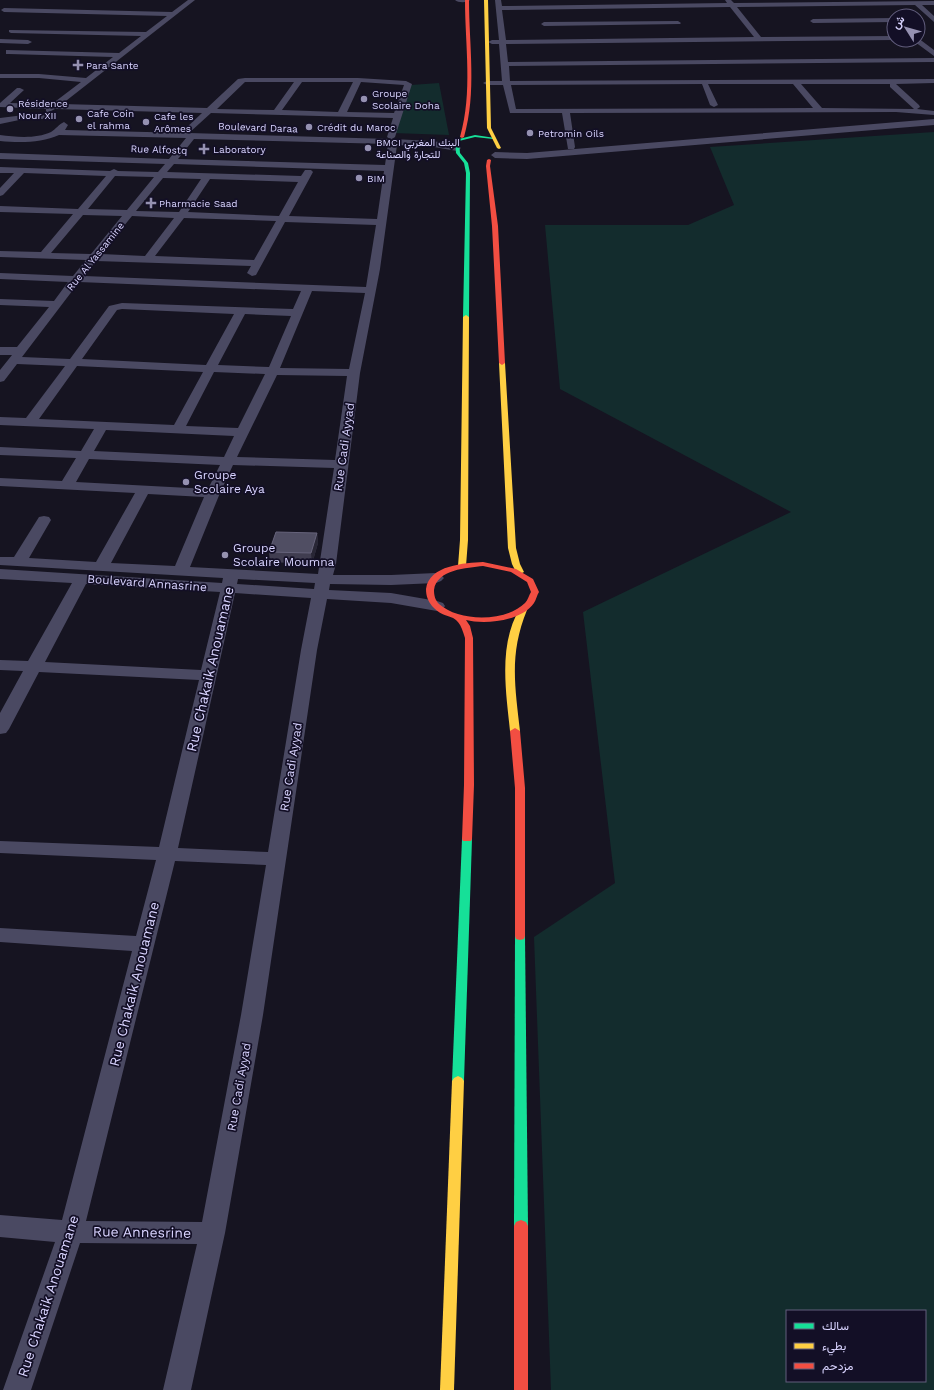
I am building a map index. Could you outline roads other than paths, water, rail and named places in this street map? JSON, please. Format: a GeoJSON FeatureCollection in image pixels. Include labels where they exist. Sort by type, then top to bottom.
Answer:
{"type":"FeatureCollection","features":[{"type":"Feature","properties":{"kind":"main road"},"geometry":{"type":"LineString","coordinates":[[462,566],[464,540],[468,202],[467,166],[463,159],[458,155],[459,142],[467,126],[469,82],[466,15],[467,0]]}},
{"type":"Feature","properties":{"kind":"main road"},"geometry":{"type":"LineString","coordinates":[[486,0],[489,128],[493,138],[497,142],[495,154],[488,166],[495,226],[512,548],[516,564],[520,572]]}},
{"type":"Feature","properties":{"kind":"main road"},"geometry":{"type":"LineString","coordinates":[[459,142],[476,136],[493,138]]}},
{"type":"Feature","properties":{"kind":"main road"},"geometry":{"type":"LineString","coordinates":[[463,159],[477,162],[495,154]]}},
{"type":"Feature","properties":{"kind":"main road"},"geometry":{"type":"LineString","coordinates":[[492,564],[520,572],[530,580],[535,588],[534,598],[522,610],[509,616],[494,620],[476,620],[459,617],[446,612],[437,606],[430,597],[429,592],[432,582],[447,570],[462,566],[492,564]]}},
{"type":"Feature","properties":{"kind":"main road"},"geometry":{"type":"LineString","coordinates":[[521,1390],[520,788],[509,666],[511,642],[522,610]]}},
{"type":"Feature","properties":{"kind":"main road"},"geometry":{"type":"LineString","coordinates":[[447,1390],[469,785],[469,631],[459,617]]}},
{"type":"Feature","properties":{"kind":"street"},"geometry":{"type":"LineString","coordinates":[[40,117],[86,80],[192,0]]}},
{"type":"Feature","properties":{"kind":"street"},"geometry":{"type":"LineString","coordinates":[[458,0],[467,0]]}},
{"type":"Feature","properties":{"kind":"street"},"geometry":{"type":"LineString","coordinates":[[498,0],[500,8],[504,64],[513,111],[896,110],[934,114]]}},
{"type":"Feature","properties":{"kind":"street"},"geometry":{"type":"LineString","coordinates":[[70,12],[83,2]]}},
{"type":"Feature","properties":{"kind":"street"},"geometry":{"type":"LineString","coordinates":[[540,12],[599,3],[677,20],[728,42],[760,40],[810,19],[858,2],[934,4]]}},
{"type":"Feature","properties":{"kind":"street"},"geometry":{"type":"LineString","coordinates":[[2,12],[14,3]]}},
{"type":"Feature","properties":{"kind":"street"},"geometry":{"type":"LineString","coordinates":[[487,42],[549,42],[677,20],[730,3],[886,36]]}},
{"type":"Feature","properties":{"kind":"street"},"geometry":{"type":"LineString","coordinates":[[730,3],[760,40]]}},
{"type":"Feature","properties":{"kind":"street"},"geometry":{"type":"LineString","coordinates":[[30,16],[46,4]]}},
{"type":"Feature","properties":{"kind":"street"},"geometry":{"type":"LineString","coordinates":[[99,18],[115,4]]}},
{"type":"Feature","properties":{"kind":"street"},"geometry":{"type":"LineString","coordinates":[[124,18],[140,4]]}},
{"type":"Feature","properties":{"kind":"street"},"geometry":{"type":"LineString","coordinates":[[917,4],[934,20]]}},
{"type":"Feature","properties":{"kind":"street"},"geometry":{"type":"LineString","coordinates":[[500,8],[540,12],[677,20]]}},
{"type":"Feature","properties":{"kind":"street"},"geometry":{"type":"LineString","coordinates":[[2,12],[36,11],[175,14]]}},
{"type":"Feature","properties":{"kind":"street"},"geometry":{"type":"LineString","coordinates":[[540,12],[549,42]]}},
{"type":"Feature","properties":{"kind":"street"},"geometry":{"type":"LineString","coordinates":[[810,19],[886,20]]}},
{"type":"Feature","properties":{"kind":"street"},"geometry":{"type":"LineString","coordinates":[[926,20],[934,20]]}},
{"type":"Feature","properties":{"kind":"street"},"geometry":{"type":"LineString","coordinates":[[82,33],[93,23]]}},
{"type":"Feature","properties":{"kind":"street"},"geometry":{"type":"LineString","coordinates":[[17,26],[11,31],[82,33],[110,31],[148,34]]}},
{"type":"Feature","properties":{"kind":"street"},"geometry":{"type":"LineString","coordinates":[[49,39],[58,32]]}},
{"type":"Feature","properties":{"kind":"street"},"geometry":{"type":"LineString","coordinates":[[0,41],[37,44],[27,52]]}},
{"type":"Feature","properties":{"kind":"street"},"geometry":{"type":"LineString","coordinates":[[119,44],[134,44]]}},
{"type":"Feature","properties":{"kind":"street"},"geometry":{"type":"LineString","coordinates":[[926,46],[934,54]]}},
{"type":"Feature","properties":{"kind":"street"},"geometry":{"type":"LineString","coordinates":[[0,52],[119,55]]}},
{"type":"Feature","properties":{"kind":"street"},"geometry":{"type":"LineString","coordinates":[[39,76],[65,54]]}},
{"type":"Feature","properties":{"kind":"street"},"geometry":{"type":"LineString","coordinates":[[609,93],[714,72],[740,58],[934,60]]}},
{"type":"Feature","properties":{"kind":"street"},"geometry":{"type":"LineString","coordinates":[[504,64],[714,72],[796,83],[893,85],[934,83]]}},
{"type":"Feature","properties":{"kind":"street"},"geometry":{"type":"LineString","coordinates":[[0,76],[39,76],[86,80]]}},
{"type":"Feature","properties":{"kind":"street"},"geometry":{"type":"LineString","coordinates":[[487,85],[507,85],[609,93],[704,86],[796,83],[856,78],[934,83]]}},
{"type":"Feature","properties":{"kind":"street","name":"Rue Al Yassamine"},"geometry":{"type":"LineString","coordinates":[[0,377],[18,356],[76,279],[172,161],[190,133],[209,111],[241,81],[250,79],[358,80]]}},
{"type":"Feature","properties":{"kind":"street"},"geometry":{"type":"LineString","coordinates":[[276,113],[300,80]]}},
{"type":"Feature","properties":{"kind":"street"},"geometry":{"type":"LineString","coordinates":[[341,115],[358,80]]}},
{"type":"Feature","properties":{"kind":"street","name":"Rue Cadi Ayyad"},"geometry":{"type":"LineString","coordinates":[[177,1390],[212,1233],[252,1015],[309,650],[328,564],[354,373],[371,290],[382,222],[392,139],[397,116],[408,84],[358,80]]}},
{"type":"Feature","properties":{"kind":"street"},"geometry":{"type":"LineString","coordinates":[[796,83],[818,108]]}},
{"type":"Feature","properties":{"kind":"street"},"geometry":{"type":"LineString","coordinates":[[893,85],[916,107]]}},
{"type":"Feature","properties":{"kind":"street"},"geometry":{"type":"LineString","coordinates":[[704,86],[714,105]]}},
{"type":"Feature","properties":{"kind":"street"},"geometry":{"type":"LineString","coordinates":[[1,105],[20,90]]}},
{"type":"Feature","properties":{"kind":"street"},"geometry":{"type":"LineString","coordinates":[[1,105],[397,116]]}},
{"type":"Feature","properties":{"kind":"street"},"geometry":{"type":"LineString","coordinates":[[566,111],[571,147]]}},
{"type":"Feature","properties":{"kind":"street"},"geometry":{"type":"LineString","coordinates":[[495,154],[523,150],[934,114]]}},
{"type":"Feature","properties":{"kind":"street"},"geometry":{"type":"LineString","coordinates":[[0,121],[16,118],[40,117],[58,124]]}},
{"type":"Feature","properties":{"kind":"street"},"geometry":{"type":"LineString","coordinates":[[495,154],[527,156],[934,122]]}},
{"type":"Feature","properties":{"kind":"street"},"geometry":{"type":"LineString","coordinates":[[2,140],[36,138],[58,124]]}},
{"type":"Feature","properties":{"kind":"street","name":"Boulevard Daraa"},"geometry":{"type":"LineString","coordinates":[[58,124],[190,133],[392,139],[434,144],[459,142]]}},
{"type":"Feature","properties":{"kind":"street","name":"Rue Alfostq"},"geometry":{"type":"LineString","coordinates":[[0,156],[389,168]]}},
{"type":"Feature","properties":{"kind":"street"},"geometry":{"type":"LineString","coordinates":[[68,171],[80,158]]}},
{"type":"Feature","properties":{"kind":"street"},"geometry":{"type":"LineString","coordinates":[[246,286],[256,263],[312,165]]}},
{"type":"Feature","properties":{"kind":"street"},"geometry":{"type":"LineString","coordinates":[[0,170],[114,172],[304,179]]}},
{"type":"Feature","properties":{"kind":"street"},"geometry":{"type":"LineString","coordinates":[[0,193],[22,170]]}},
{"type":"Feature","properties":{"kind":"street"},"geometry":{"type":"LineString","coordinates":[[44,255],[114,172]]}},
{"type":"Feature","properties":{"kind":"street"},"geometry":{"type":"LineString","coordinates":[[148,259],[181,216],[207,176]]}},
{"type":"Feature","properties":{"kind":"street"},"geometry":{"type":"LineString","coordinates":[[0,209],[382,222]]}},
{"type":"Feature","properties":{"kind":"street"},"geometry":{"type":"LineString","coordinates":[[0,254],[256,263]]}},
{"type":"Feature","properties":{"kind":"street"},"geometry":{"type":"LineString","coordinates":[[0,276],[371,290]]}},
{"type":"Feature","properties":{"kind":"street"},"geometry":{"type":"LineString","coordinates":[[177,308],[191,284]]}},
{"type":"Feature","properties":{"kind":"street"},"geometry":{"type":"LineString","coordinates":[[181,570],[213,493],[273,372],[308,288]]}},
{"type":"Feature","properties":{"kind":"street"},"geometry":{"type":"LineString","coordinates":[[0,302],[58,304]]}},
{"type":"Feature","properties":{"kind":"street"},"geometry":{"type":"LineString","coordinates":[[30,423],[113,308],[122,306],[298,313]]}},
{"type":"Feature","properties":{"kind":"street"},"geometry":{"type":"LineString","coordinates":[[178,429],[241,311]]}},
{"type":"Feature","properties":{"kind":"street"},"geometry":{"type":"LineString","coordinates":[[0,351],[18,356],[74,362],[273,372],[354,373]]}},
{"type":"Feature","properties":{"kind":"street"},"geometry":{"type":"LineString","coordinates":[[0,421],[242,432]]}},
{"type":"Feature","properties":{"kind":"street"},"geometry":{"type":"LineString","coordinates":[[67,485],[102,426]]}},
{"type":"Feature","properties":{"kind":"street"},"geometry":{"type":"LineString","coordinates":[[0,451],[228,461],[341,464]]}},
{"type":"Feature","properties":{"kind":"street"},"geometry":{"type":"LineString","coordinates":[[0,482],[213,493]]}},
{"type":"Feature","properties":{"kind":"street"},"geometry":{"type":"LineString","coordinates":[[101,566],[144,489]]}},
{"type":"Feature","properties":{"kind":"street"},"geometry":{"type":"LineString","coordinates":[[19,562],[44,520]]}},
{"type":"Feature","properties":{"kind":"street","name":"Boulevard Annasrine"},"geometry":{"type":"LineString","coordinates":[[0,561],[181,570],[230,581]]}},
{"type":"Feature","properties":{"kind":"street","name":"Boulevard Annasrine"},"geometry":{"type":"LineString","coordinates":[[0,574],[82,578],[230,581],[322,586],[437,606]]}},
{"type":"Feature","properties":{"kind":"street"},"geometry":{"type":"LineString","coordinates":[[0,729],[82,578]]}},
{"type":"Feature","properties":{"kind":"street","name":"Boulevard Annasrine"},"geometry":{"type":"LineString","coordinates":[[322,586],[436,578]]}},
{"type":"Feature","properties":{"kind":"street","name":"Rue Chakaik Anouamane"},"geometry":{"type":"LineString","coordinates":[[17,1390],[71,1232],[167,855],[230,581]]}},
{"type":"Feature","properties":{"kind":"street"},"geometry":{"type":"LineString","coordinates":[[0,665],[208,675]]}},
{"type":"Feature","properties":{"kind":"street"},"geometry":{"type":"LineString","coordinates":[[0,847],[276,859]]}},
{"type":"Feature","properties":{"kind":"street"},"geometry":{"type":"LineString","coordinates":[[0,935],[145,944]]}},
{"type":"Feature","properties":{"kind":"street","name":"Rue Annesrine"},"geometry":{"type":"LineString","coordinates":[[0,1226],[71,1232],[212,1233]]}},
{"type":"Feature","properties":{"kind":"place","name":"Para Sante"},"geometry":{"type":"Point","coordinates":[78,65]}},
{"type":"Feature","properties":{"kind":"place","name":"Groupe Scolaire Doha"},"geometry":{"type":"Point","coordinates":[364,99]}},
{"type":"Feature","properties":{"kind":"place","name":"Résidence Nour XII"},"geometry":{"type":"Point","coordinates":[10,109]}},
{"type":"Feature","properties":{"kind":"place","name":"Cafe Coin el rahma"},"geometry":{"type":"Point","coordinates":[79,119]}},
{"type":"Feature","properties":{"kind":"place","name":"Cafe les Arômes"},"geometry":{"type":"Point","coordinates":[146,122]}},
{"type":"Feature","properties":{"kind":"place","name":"Crédit du Maroc"},"geometry":{"type":"Point","coordinates":[309,127]}},
{"type":"Feature","properties":{"kind":"place","name":"Petromin Oils"},"geometry":{"type":"Point","coordinates":[530,133]}},
{"type":"Feature","properties":{"kind":"place","name":"BMCI البنك المغربي للتجارة والصناعة"},"geometry":{"type":"Point","coordinates":[368,148]}},
{"type":"Feature","properties":{"kind":"place","name":"Laboratory"},"geometry":{"type":"Point","coordinates":[204,149]}},
{"type":"Feature","properties":{"kind":"place","name":"BIM"},"geometry":{"type":"Point","coordinates":[359,178]}},
{"type":"Feature","properties":{"kind":"place","name":"Pharmacie Saad"},"geometry":{"type":"Point","coordinates":[151,203]}},
{"type":"Feature","properties":{"kind":"place","name":"Groupe Scolaire Aya"},"geometry":{"type":"Point","coordinates":[186,482]}},
{"type":"Feature","properties":{"kind":"place","name":"Groupe Scolaire Moumna"},"geometry":{"type":"Point","coordinates":[225,555]}}]}
